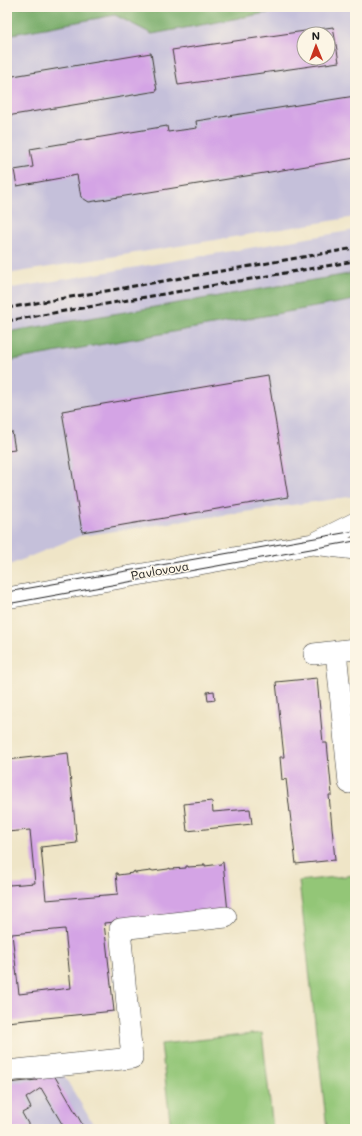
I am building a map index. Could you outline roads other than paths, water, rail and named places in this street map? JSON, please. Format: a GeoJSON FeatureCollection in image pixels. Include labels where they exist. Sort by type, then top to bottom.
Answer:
{"type":"FeatureCollection","features":[{"type":"Feature","properties":{"kind":"street","name":"Pavlovova"},"geometry":{"type":"LineString","coordinates":[[321,545],[355,523]]}},
{"type":"Feature","properties":{"kind":"street"},"geometry":{"type":"LineString","coordinates":[[321,545],[355,541]]}},
{"type":"Feature","properties":{"kind":"street","name":"Pavlovova"},"geometry":{"type":"LineString","coordinates":[[7,598],[321,545],[355,548]]}},
{"type":"Feature","properties":{"kind":"street"},"geometry":{"type":"LineString","coordinates":[[314,654],[346,650],[349,783]]}},
{"type":"Feature","properties":{"kind":"street"},"geometry":{"type":"LineString","coordinates":[[7,1071],[132,1058],[120,929],[226,917]]}},
{"type":"Feature","properties":{"kind":"tram line"},"geometry":{"type":"LineString","coordinates":[[7,592],[355,531]]}},
{"type":"Feature","properties":{"kind":"tram line"},"geometry":{"type":"LineString","coordinates":[[7,604],[355,541]]}},
{"type":"Feature","properties":{"kind":"railway"},"geometry":{"type":"LineString","coordinates":[[7,308],[355,248]]}},
{"type":"Feature","properties":{"kind":"railway"},"geometry":{"type":"LineString","coordinates":[[7,321],[355,261]]}}]}
